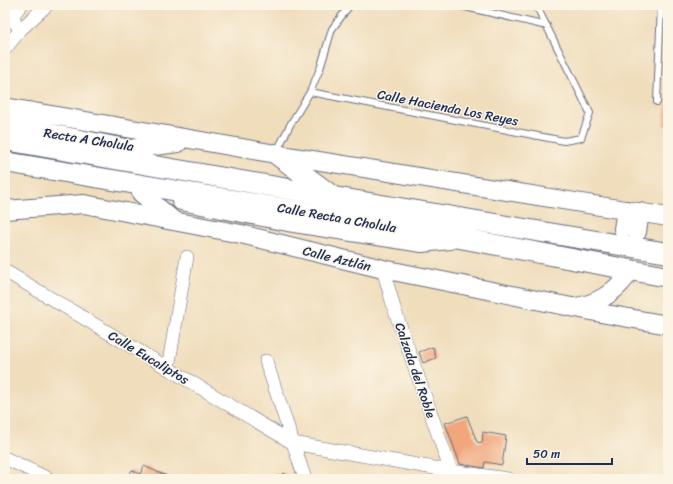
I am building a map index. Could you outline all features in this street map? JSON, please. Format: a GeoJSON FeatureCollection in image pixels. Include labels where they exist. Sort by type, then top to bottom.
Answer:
{"type":"FeatureCollection","features":[{"type":"Feature","properties":{"kind":"main road"},"geometry":{"type":"LineString","coordinates":[[5,107],[197,141],[668,217]]}},
{"type":"Feature","properties":{"kind":"main road","name":"Recta A Cholula"},"geometry":{"type":"LineString","coordinates":[[5,124],[130,149],[197,141]]}},
{"type":"Feature","properties":{"kind":"main road","name":"Calle Recta a Cholula"},"geometry":{"type":"LineString","coordinates":[[5,140],[668,253]]}},
{"type":"Feature","properties":{"kind":"main road"},"geometry":{"type":"LineString","coordinates":[[276,154],[334,197]]}},
{"type":"Feature","properties":{"kind":"main road","name":"Calle Recta a Cholula"},"geometry":{"type":"LineString","coordinates":[[5,162],[465,239],[668,277]]}},
{"type":"Feature","properties":{"kind":"main road"},"geometry":{"type":"LineString","coordinates":[[5,170],[141,193],[288,222],[422,243],[465,239]]}},
{"type":"Feature","properties":{"kind":"main road"},"geometry":{"type":"LineString","coordinates":[[141,193],[176,222]]}},
{"type":"Feature","properties":{"kind":"main road","name":"Calle Aztlán"},"geometry":{"type":"LineString","coordinates":[[5,210],[84,204],[241,234],[383,269],[626,318],[668,325]]}},
{"type":"Feature","properties":{"kind":"main road"},"geometry":{"type":"LineString","coordinates":[[630,230],[633,211]]}},
{"type":"Feature","properties":{"kind":"main road"},"geometry":{"type":"LineString","coordinates":[[241,234],[288,222]]}},
{"type":"Feature","properties":{"kind":"main road"},"geometry":{"type":"LineString","coordinates":[[571,307],[597,301],[613,291],[620,280],[618,297],[620,308],[626,318]]}},
{"type":"Feature","properties":{"kind":"street"},"geometry":{"type":"LineString","coordinates":[[21,30],[15,23],[13,15],[22,5]]}},
{"type":"Feature","properties":{"kind":"street"},"geometry":{"type":"LineString","coordinates":[[5,49],[21,30],[47,5]]}},
{"type":"Feature","properties":{"kind":"street"},"geometry":{"type":"LineString","coordinates":[[168,368],[187,257]]}},
{"type":"Feature","properties":{"kind":"street","name":"Calzada del Roble"},"geometry":{"type":"LineString","coordinates":[[383,269],[394,308],[453,475]]}},
{"type":"Feature","properties":{"kind":"street","name":"Calle Eucaliptos"},"geometry":{"type":"LineString","coordinates":[[5,271],[293,444]]}},
{"type":"Feature","properties":{"kind":"street"},"geometry":{"type":"LineString","coordinates":[[266,361],[305,479]]}},
{"type":"Feature","properties":{"kind":"street"},"geometry":{"type":"LineString","coordinates":[[293,444],[453,475],[508,479]]}},
{"type":"Feature","properties":{"kind":"street"},"geometry":{"type":"LineString","coordinates":[[5,458],[49,479]]}},
{"type":"Feature","properties":{"kind":"lane"},"geometry":{"type":"LineString","coordinates":[[276,154],[290,125],[310,92],[320,69],[332,29],[350,5]]}},
{"type":"Feature","properties":{"kind":"lane"},"geometry":{"type":"LineString","coordinates":[[457,5],[547,26]]}},
{"type":"Feature","properties":{"kind":"lane"},"geometry":{"type":"LineString","coordinates":[[536,5],[547,26]]}},
{"type":"Feature","properties":{"kind":"lane"},"geometry":{"type":"LineString","coordinates":[[657,102],[661,5]]}},
{"type":"Feature","properties":{"kind":"lane","name":"Calle Hacienda Los Reyes"},"geometry":{"type":"LineString","coordinates":[[310,92],[564,141],[581,138],[590,113],[547,26]]}},
{"type":"Feature","properties":{"kind":"building"},"geometry":{"type":"Polygon","coordinates":[[[668,102],[668,126],[663,125],[668,102]]]}},
{"type":"Feature","properties":{"kind":"building"},"geometry":{"type":"Polygon","coordinates":[[[433,347],[436,358],[423,363],[419,352],[433,347]]]}},
{"type":"Feature","properties":{"kind":"building"},"geometry":{"type":"Polygon","coordinates":[[[467,416],[477,442],[482,443],[483,432],[506,436],[502,465],[485,462],[484,468],[460,464],[445,423],[467,416]]]}},
{"type":"Feature","properties":{"kind":"building"},"geometry":{"type":"Polygon","coordinates":[[[144,466],[169,477],[168,479],[127,479],[132,470],[140,474],[144,466]]]}},
{"type":"Feature","properties":{"kind":"building"},"geometry":{"type":"Polygon","coordinates":[[[285,473],[287,479],[270,479],[285,473]]]}}]}
